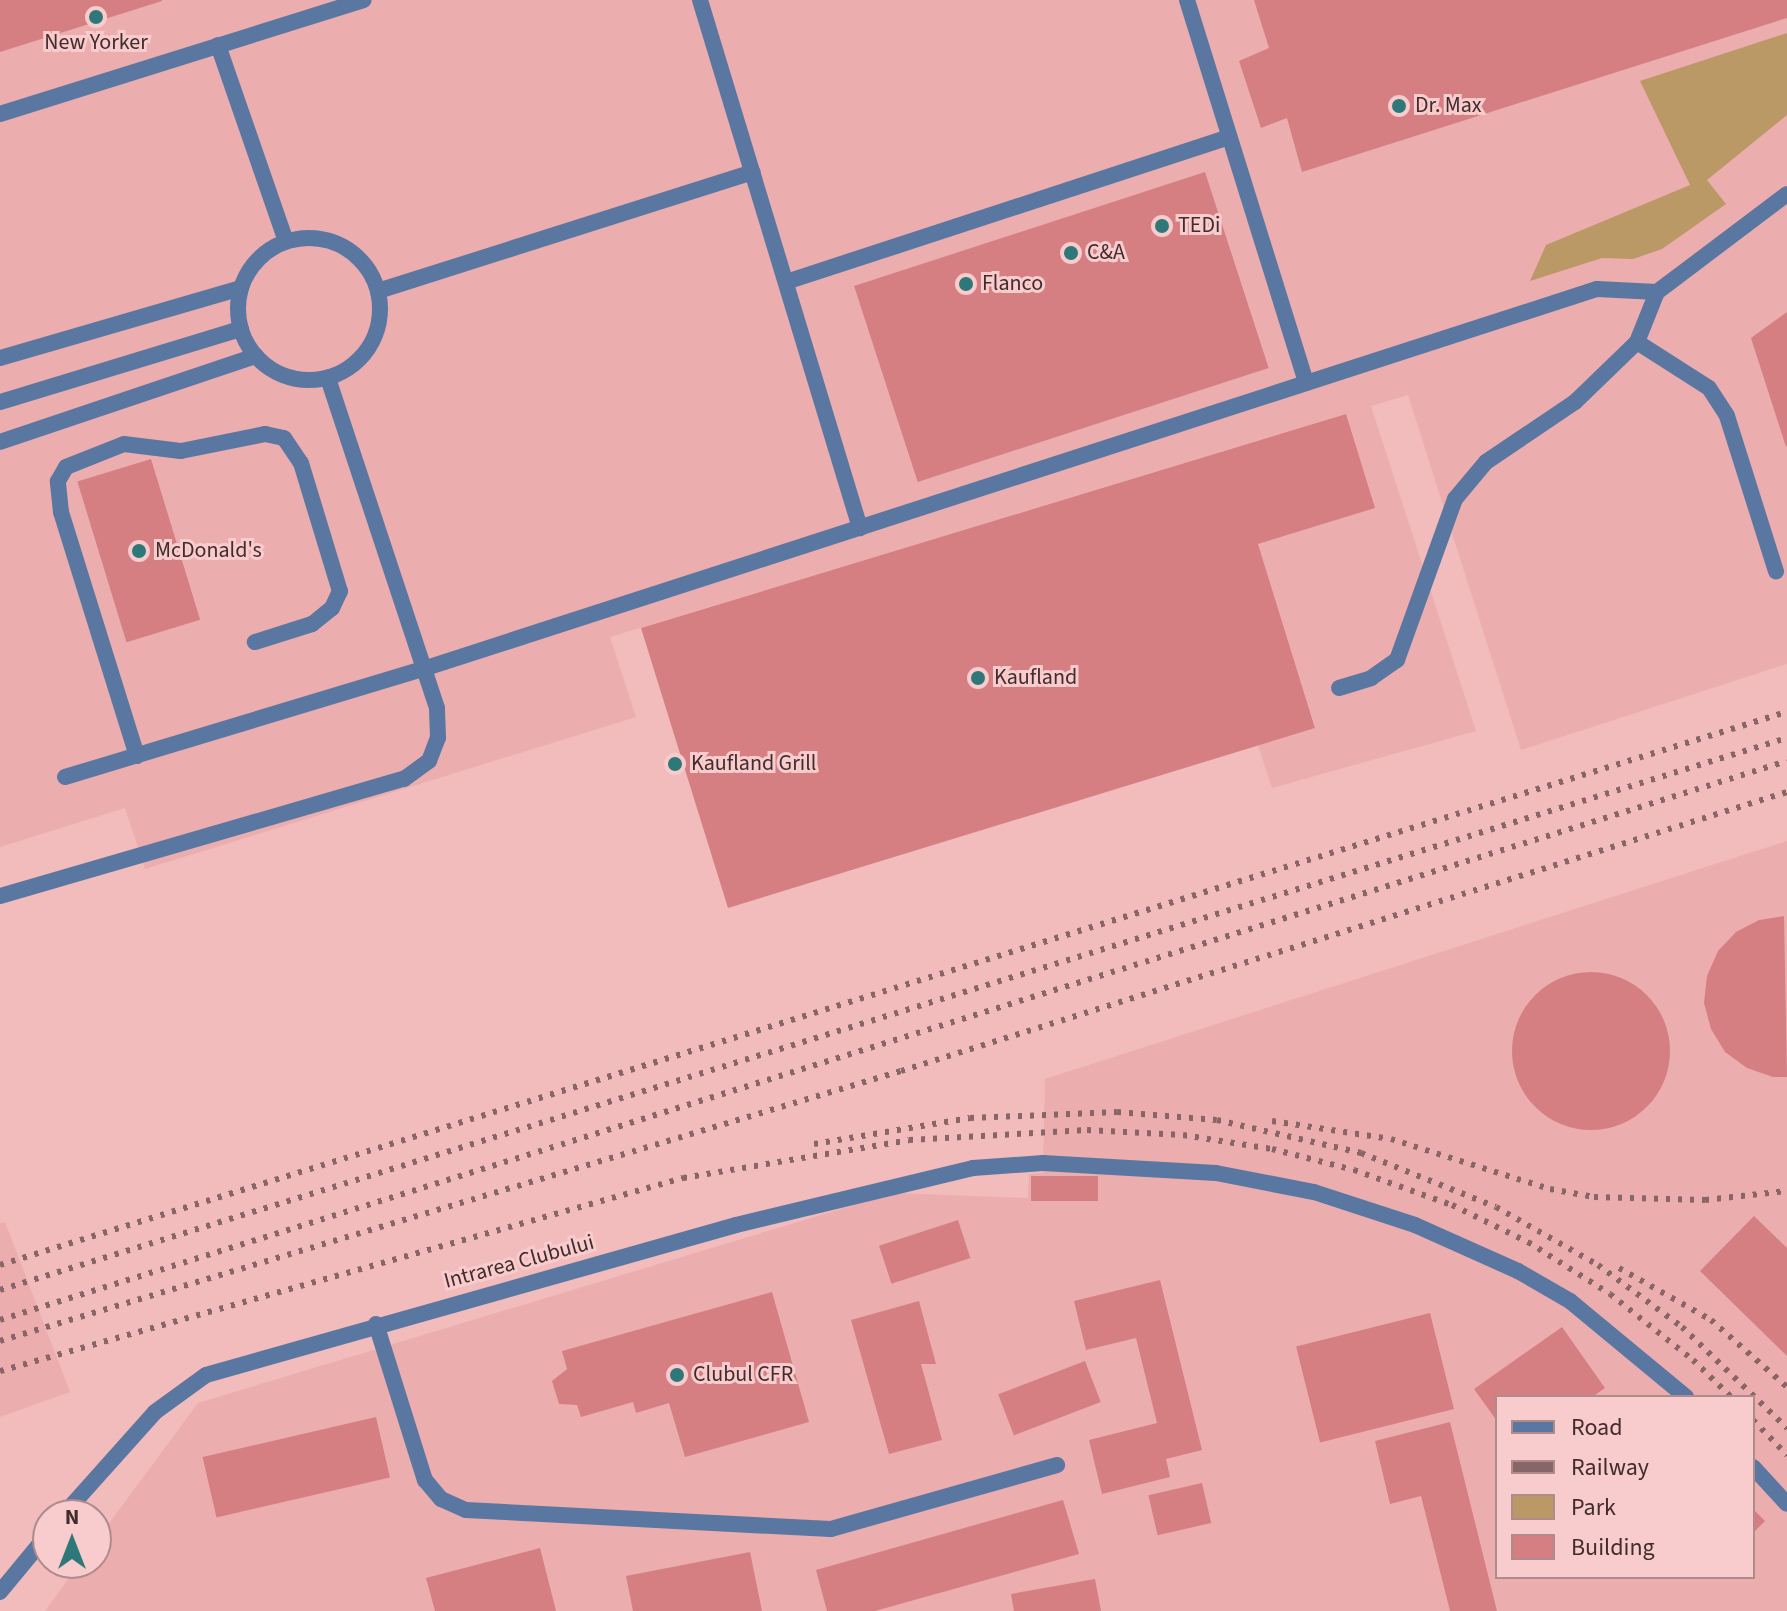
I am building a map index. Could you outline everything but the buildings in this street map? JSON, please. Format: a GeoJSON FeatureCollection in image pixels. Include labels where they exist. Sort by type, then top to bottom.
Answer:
{"type":"FeatureCollection","features":[{"type":"Feature","properties":{"kind":"street"},"geometry":{"type":"LineString","coordinates":[[0,114],[364,0]]}},
{"type":"Feature","properties":{"kind":"street"},"geometry":{"type":"LineString","coordinates":[[700,0],[860,528]]}},
{"type":"Feature","properties":{"kind":"street"},"geometry":{"type":"LineString","coordinates":[[1187,0],[1306,383]]}},
{"type":"Feature","properties":{"kind":"street"},"geometry":{"type":"LineString","coordinates":[[218,45],[286,241]]}},
{"type":"Feature","properties":{"kind":"street"},"geometry":{"type":"LineString","coordinates":[[786,282],[1229,137]]}},
{"type":"Feature","properties":{"kind":"street"},"geometry":{"type":"LineString","coordinates":[[378,291],[753,172]]}},
{"type":"Feature","properties":{"kind":"street"},"geometry":{"type":"LineString","coordinates":[[1339,688],[1371,678],[1397,660],[1455,499],[1486,462],[1575,402],[1637,342],[1657,292],[1787,194]]}},
{"type":"Feature","properties":{"kind":"street"},"geometry":{"type":"LineString","coordinates":[[316,238],[345,247],[367,267],[378,291],[381,309],[374,338],[356,362],[328,378],[297,379],[256,356],[241,329],[241,288],[261,256],[286,241],[316,238]]}},
{"type":"Feature","properties":{"kind":"street"},"geometry":{"type":"LineString","coordinates":[[0,358],[241,288]]}},
{"type":"Feature","properties":{"kind":"street"},"geometry":{"type":"LineString","coordinates":[[65,777],[423,669],[1597,289],[1657,292]]}},
{"type":"Feature","properties":{"kind":"street"},"geometry":{"type":"LineString","coordinates":[[0,402],[241,329]]}},
{"type":"Feature","properties":{"kind":"street"},"geometry":{"type":"LineString","coordinates":[[1637,342],[1709,388],[1727,416],[1776,571]]}},
{"type":"Feature","properties":{"kind":"street"},"geometry":{"type":"LineString","coordinates":[[0,442],[256,356]]}},
{"type":"Feature","properties":{"kind":"street"},"geometry":{"type":"LineString","coordinates":[[0,896],[419,772],[435,750],[440,723],[328,378]]}},
{"type":"Feature","properties":{"kind":"street"},"geometry":{"type":"LineString","coordinates":[[137,756],[61,512],[58,481],[66,467],[124,444],[181,451],[265,434],[284,438],[301,463],[340,591],[332,608],[312,624],[255,642]]}},
{"type":"Feature","properties":{"kind":"street","name":"Intrarea Clubului"},"geometry":{"type":"LineString","coordinates":[[78,1499],[180,1390],[206,1375],[376,1324],[933,1176],[1043,1163],[1216,1173],[1314,1192],[1415,1225],[1518,1271],[1570,1301],[1684,1395]]}},
{"type":"Feature","properties":{"kind":"street"},"geometry":{"type":"LineString","coordinates":[[376,1324],[425,1480],[441,1499],[466,1510],[831,1529],[1057,1465]]}},
{"type":"Feature","properties":{"kind":"street"},"geometry":{"type":"LineString","coordinates":[[1755,1469],[1787,1504]]}},
{"type":"Feature","properties":{"kind":"street"},"geometry":{"type":"LineString","coordinates":[[0,1592],[32,1553]]}},
{"type":"Feature","properties":{"kind":"shaded area"},"geometry":{"type":"Polygon","coordinates":[[[0,0],[1787,0],[1787,664],[1521,750],[1408,395],[1371,406],[1476,731],[1272,788],[1258,745],[1315,727],[1258,544],[1374,508],[1345,414],[610,637],[636,717],[145,869],[125,808],[0,847],[0,0]]]}},
{"type":"Feature","properties":{"kind":"shaded area"},"geometry":{"type":"Polygon","coordinates":[[[1787,841],[1787,1611],[45,1611],[68,1579],[112,1579],[112,1519],[198,1403],[894,1193],[1028,1198],[1029,1174],[1043,1173],[1045,1079],[1787,841]]]}},
{"type":"Feature","properties":{"kind":"shaded area"},"geometry":{"type":"Polygon","coordinates":[[[5,1222],[70,1392],[0,1417],[0,1223],[5,1222]]]}},
{"type":"Feature","properties":{"kind":"green space"},"geometry":{"type":"Polygon","coordinates":[[[1787,33],[1787,115],[1707,180],[1726,204],[1662,249],[1633,259],[1602,258],[1530,281],[1546,245],[1690,185],[1640,81],[1787,33]]]}},
{"type":"Feature","properties":{"kind":"railway"},"geometry":{"type":"LineString","coordinates":[[0,1265],[1787,712]]}},
{"type":"Feature","properties":{"kind":"railway"},"geometry":{"type":"LineString","coordinates":[[0,1290],[1787,738]]}},
{"type":"Feature","properties":{"kind":"railway"},"geometry":{"type":"LineString","coordinates":[[0,1320],[1787,761]]}},
{"type":"Feature","properties":{"kind":"railway"},"geometry":{"type":"LineString","coordinates":[[0,1341],[901,1071],[1787,792]]}},
{"type":"Feature","properties":{"kind":"railway"},"geometry":{"type":"LineString","coordinates":[[814,1144],[970,1118],[1117,1112],[1217,1120],[1361,1153],[1496,1207],[1598,1265],[1682,1327],[1753,1395]]}},
{"type":"Feature","properties":{"kind":"railway"},"geometry":{"type":"LineString","coordinates":[[1272,1121],[1391,1139],[1550,1189],[1594,1197],[1705,1200],[1787,1191]]}},
{"type":"Feature","properties":{"kind":"railway"},"geometry":{"type":"LineString","coordinates":[[0,1371],[683,1178],[909,1140],[1087,1130],[1183,1135],[1272,1149],[1354,1170],[1452,1205],[1528,1242],[1610,1294],[1693,1360],[1729,1395]]}},
{"type":"Feature","properties":{"kind":"railway"},"geometry":{"type":"LineString","coordinates":[[1619,1268],[1711,1320],[1787,1387]]}},
{"type":"Feature","properties":{"kind":"railway"},"geometry":{"type":"LineString","coordinates":[[1755,1397],[1787,1428]]}},
{"type":"Feature","properties":{"kind":"railway"},"geometry":{"type":"LineString","coordinates":[[1755,1422],[1787,1455]]}},
{"type":"Feature","properties":{"kind":"place","name":"New Yorker"},"geometry":{"type":"Point","coordinates":[96,17]}},
{"type":"Feature","properties":{"kind":"place","name":"Dr. Max"},"geometry":{"type":"Point","coordinates":[1399,106]}},
{"type":"Feature","properties":{"kind":"place","name":"TEDi"},"geometry":{"type":"Point","coordinates":[1162,226]}},
{"type":"Feature","properties":{"kind":"place","name":"C&A"},"geometry":{"type":"Point","coordinates":[1071,253]}},
{"type":"Feature","properties":{"kind":"place","name":"Flanco"},"geometry":{"type":"Point","coordinates":[966,284]}},
{"type":"Feature","properties":{"kind":"place","name":"McDonald's"},"geometry":{"type":"Point","coordinates":[139,551]}},
{"type":"Feature","properties":{"kind":"place","name":"Kaufland"},"geometry":{"type":"Point","coordinates":[978,678]}},
{"type":"Feature","properties":{"kind":"place","name":"Kaufland Grill"},"geometry":{"type":"Point","coordinates":[675,764]}},
{"type":"Feature","properties":{"kind":"place","name":"Clubul CFR"},"geometry":{"type":"Point","coordinates":[677,1375]}}]}
